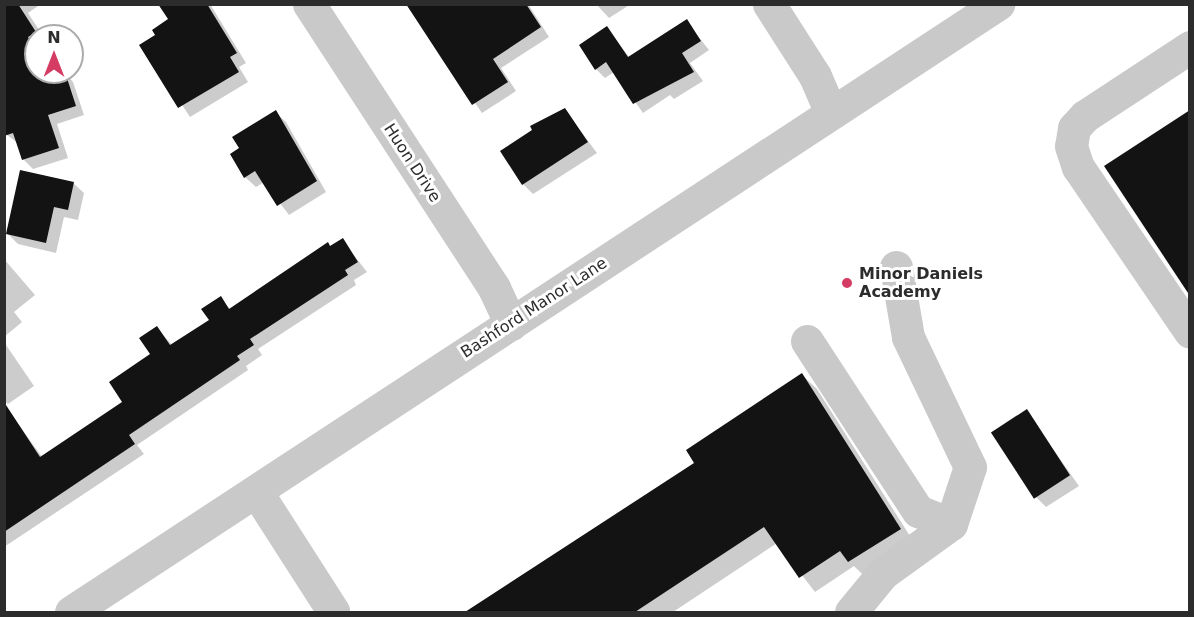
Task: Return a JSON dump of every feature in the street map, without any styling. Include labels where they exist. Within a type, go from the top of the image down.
[{"type":"street","name":"Huon Drive","points":[[309,4],[494,288],[511,324]]},
{"type":"street","points":[[769,4],[815,76],[831,113]]},
{"type":"street","name":"Bashford Manor Lane","points":[[71,612],[998,4]]},
{"type":"street","points":[[1190,47],[1085,116],[1074,128],[1071,146],[1078,167],[1190,332]]},
{"type":"street","points":[[851,612],[884,573],[951,524],[970,467],[908,337],[896,267]]},
{"type":"street","points":[[807,341],[918,511],[951,524]]},
{"type":"street","points":[[256,491],[333,611]]},
{"type":"building","points":[[4,4],[18,4],[31,24],[24,24],[24,84],[69,84],[76,106],[48,115],[59,148],[22,160],[13,133],[4,136]]},
{"type":"building","points":[[158,4],[207,4],[237,53],[230,57],[239,72],[178,108],[139,45],[155,35],[152,30],[168,19]]},
{"type":"building","points":[[406,4],[526,4],[541,27],[493,59],[508,82],[472,105]]},
{"type":"building","points":[[687,19],[701,41],[682,53],[694,72],[633,104],[606,62],[595,70],[579,45],[607,26],[628,57]]},
{"type":"building","points":[[565,108],[588,142],[522,185],[500,151],[532,130],[530,126]]},
{"type":"building","points":[[276,110],[317,181],[277,206],[255,171],[244,178],[230,154],[239,148],[232,137]]},
{"type":"building","points":[[1190,110],[1190,296],[1104,166]]},
{"type":"building","points":[[20,170],[74,182],[68,210],[54,207],[46,243],[6,234]]},
{"type":"building","points":[[343,238],[358,262],[345,270],[348,275],[250,339],[254,345],[237,356],[240,360],[129,435],[135,444],[4,532],[4,402],[40,457],[122,402],[109,382],[150,354],[139,338],[157,326],[170,345],[209,320],[201,309],[221,296],[229,309],[328,242],[330,246]]},
{"type":"building","points":[[802,373],[901,529],[848,562],[840,551],[799,578],[764,527],[635,612],[465,612],[694,463],[686,450]]},
{"type":"building","points":[[1027,409],[1070,475],[1034,499],[991,432]]},
{"type":"place","name":"Minor Daniels Academy","points":[[847,283]]}]
